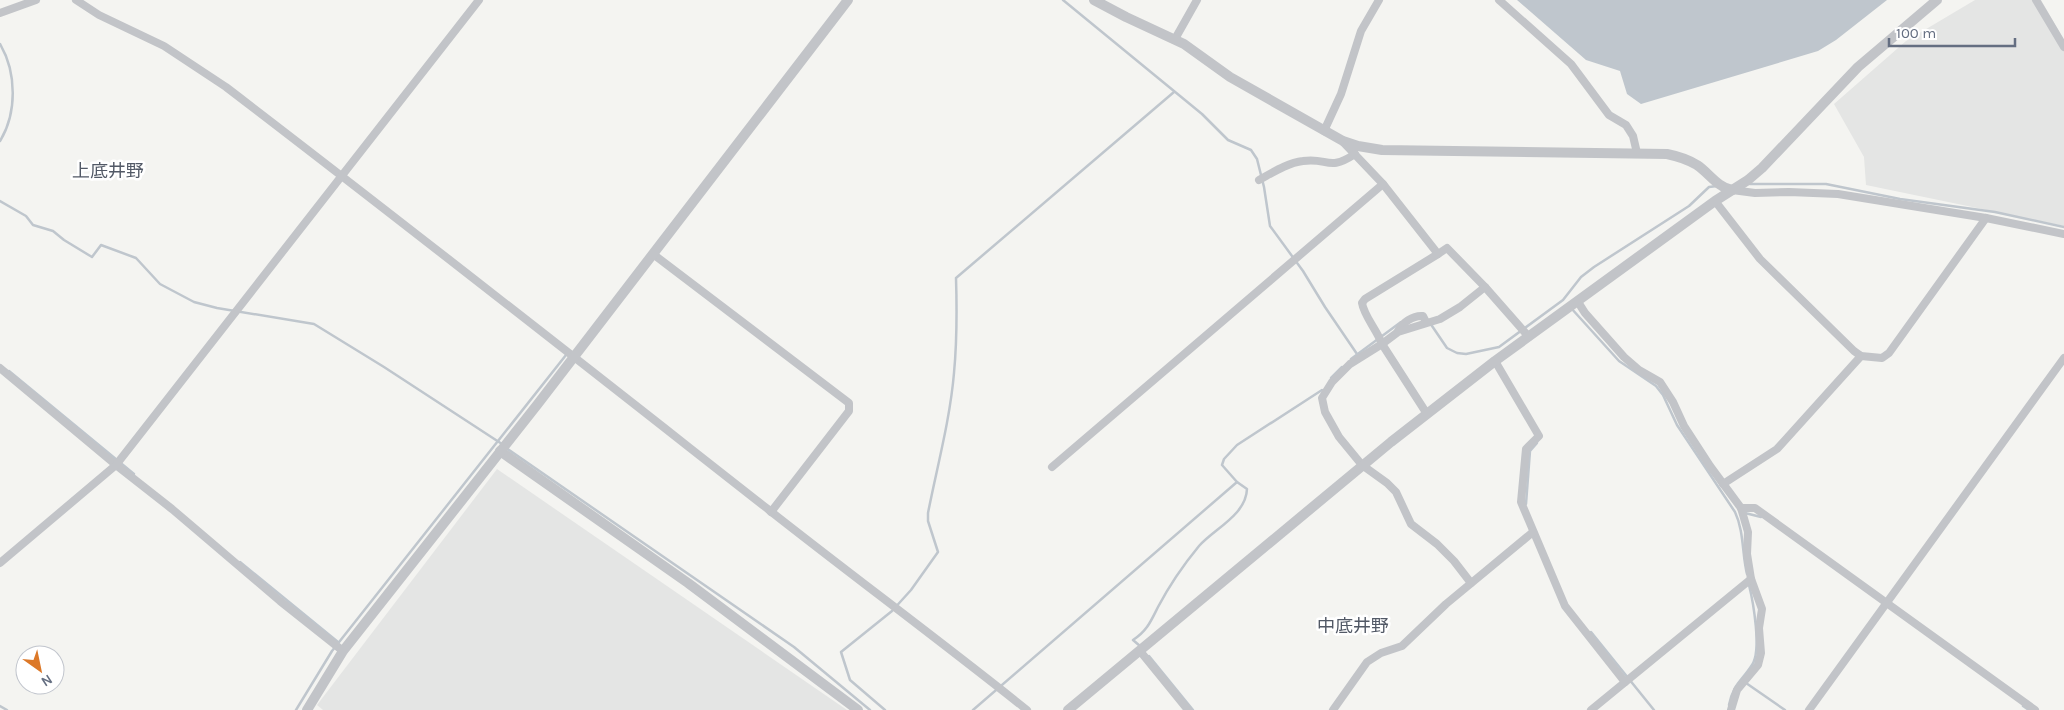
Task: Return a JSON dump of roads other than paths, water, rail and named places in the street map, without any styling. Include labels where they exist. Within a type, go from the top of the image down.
[{"type":"street","points":[[0,13],[36,0]]},
{"type":"street","points":[[76,0],[100,15],[164,46],[226,87],[1027,710]]},
{"type":"street","points":[[0,564],[116,465],[480,0]]},
{"type":"street","points":[[309,709],[342,651],[574,356],[848,0]]},
{"type":"street","points":[[1094,0],[1184,44],[1230,77],[1324,131],[1358,146],[1382,150],[1666,154],[1682,157],[1697,165],[1722,188],[1756,193],[1838,194],[1986,218],[2064,234]]},
{"type":"street","points":[[1175,40],[1197,0]]},
{"type":"street","points":[[1324,131],[1341,94],[1361,31],[1379,0]]},
{"type":"street","points":[[1499,0],[1572,64],[1609,115],[1626,126],[1633,136],[1637,153]]},
{"type":"street","points":[[1068,710],[1362,465],[1427,414],[1495,361],[1762,168],[1858,67],[1937,0]]},
{"type":"street","points":[[2036,0],[2064,47]]},
{"type":"street","points":[[1343,141],[1383,184],[1438,254]]},
{"type":"street","points":[[1259,180],[1294,162],[1304,160],[1339,164],[1355,154]]},
{"type":"street","points":[[1052,467],[1383,184]]},
{"type":"street","points":[[1715,201],[1760,259],[1841,340],[1861,356],[1882,358],[1889,353],[1986,218]]},
{"type":"street","points":[[1427,414],[1382,344],[1378,332],[1363,309],[1362,303],[1365,299],[1447,248],[1485,287],[1529,338]]},
{"type":"street","points":[[653,254],[849,402],[850,411],[771,512]]},
{"type":"street","points":[[1471,583],[1454,561],[1437,544],[1412,524],[1396,492],[1362,465],[1339,437],[1325,412],[1322,398],[1332,382],[1350,364],[1398,332],[1440,319],[1460,307],[1485,287]]},
{"type":"street","points":[[1578,302],[1585,313],[1624,357],[1640,370],[1660,382],[1673,402],[1684,426],[1723,484],[1742,508],[1748,532],[1746,554],[1751,579],[1762,609],[1759,628],[1760,661],[1738,690],[1731,710]]},
{"type":"street","points":[[1723,484],[1778,449],[1861,356]]},
{"type":"street","points":[[1809,710],[2064,358]]},
{"type":"street","points":[[1495,361],[1539,436],[1526,449],[1521,502],[1533,532],[1565,606],[1625,682]]},
{"type":"street","points":[[0,368],[342,651]]},
{"type":"street","points":[[500,451],[680,578],[858,710]]},
{"type":"street","points":[[1742,508],[1756,508],[2035,710]]},
{"type":"street","points":[[1333,710],[1367,662],[1382,653],[1402,646],[1471,583],[1533,532]]},
{"type":"street","points":[[1591,710],[1751,579]]},
{"type":"street","points":[[1140,651],[1188,710]]},
{"type":"waterway","points":[[1063,0],[1202,114],[1228,140],[1251,150],[1257,159],[1264,187],[1270,226],[1303,271],[1357,354]]},
{"type":"waterway","points":[[0,44],[10,67],[13,93],[10,118],[0,141]]},
{"type":"waterway","points":[[885,710],[850,680],[841,652],[892,611],[911,590],[938,552],[928,521],[928,513],[952,391],[957,314],[956,278],[1174,92]]},
{"type":"waterway","points":[[1750,184],[1826,184],[1900,199],[1995,212],[2064,227]]},
{"type":"waterway","points":[[1430,323],[1447,348],[1457,353],[1466,354],[1499,347],[1563,300],[1581,277],[1594,267],[1689,206],[1709,187],[1717,186]]},
{"type":"waterway","points":[[0,201],[26,216],[33,225],[53,231],[92,257],[101,245],[136,258],[160,284],[194,302],[217,308],[314,324],[502,444]]},
{"type":"waterway","points":[[1571,308],[1619,361],[1656,386],[1663,395],[1677,425],[1735,512],[1740,527],[1747,574]]},
{"type":"waterway","points":[[1351,359],[1401,322]]},
{"type":"waterway","points":[[296,710],[332,651],[566,355]]},
{"type":"waterway","points":[[1331,378],[1342,367]]},
{"type":"waterway","points":[[9,371],[134,474]]},
{"type":"waterway","points":[[973,710],[1237,482],[1222,465],[1224,459],[1237,445],[1322,390]]},
{"type":"waterway","points":[[1526,504],[1530,451],[1537,443]]},
{"type":"waterway","points":[[506,448],[794,647],[870,710]]},
{"type":"waterway","points":[[1140,646],[1133,640],[1148,625],[1188,560],[1199,546],[1228,521],[1241,506],[1247,489],[1237,482]]},
{"type":"waterway","points":[[1745,513],[1761,517]]},
{"type":"waterway","points":[[240,562],[338,642]]},
{"type":"waterway","points":[[1729,705],[1735,687],[1752,665],[1755,658],[1756,626],[1749,585]]},
{"type":"waterway","points":[[1591,632],[1654,710]]},
{"type":"waterway","points":[[1149,656],[1193,710]]},
{"type":"waterway","points":[[1746,683],[1785,710]]},
{"type":"waterway","points":[[0,706],[7,710]]},
{"type":"waterway","points":[[2023,706],[2029,710]]},
{"type":"district","name":"上底井野","points":[[108,171]]},
{"type":"district","name":"中底井野","points":[[1353,626]]}]
